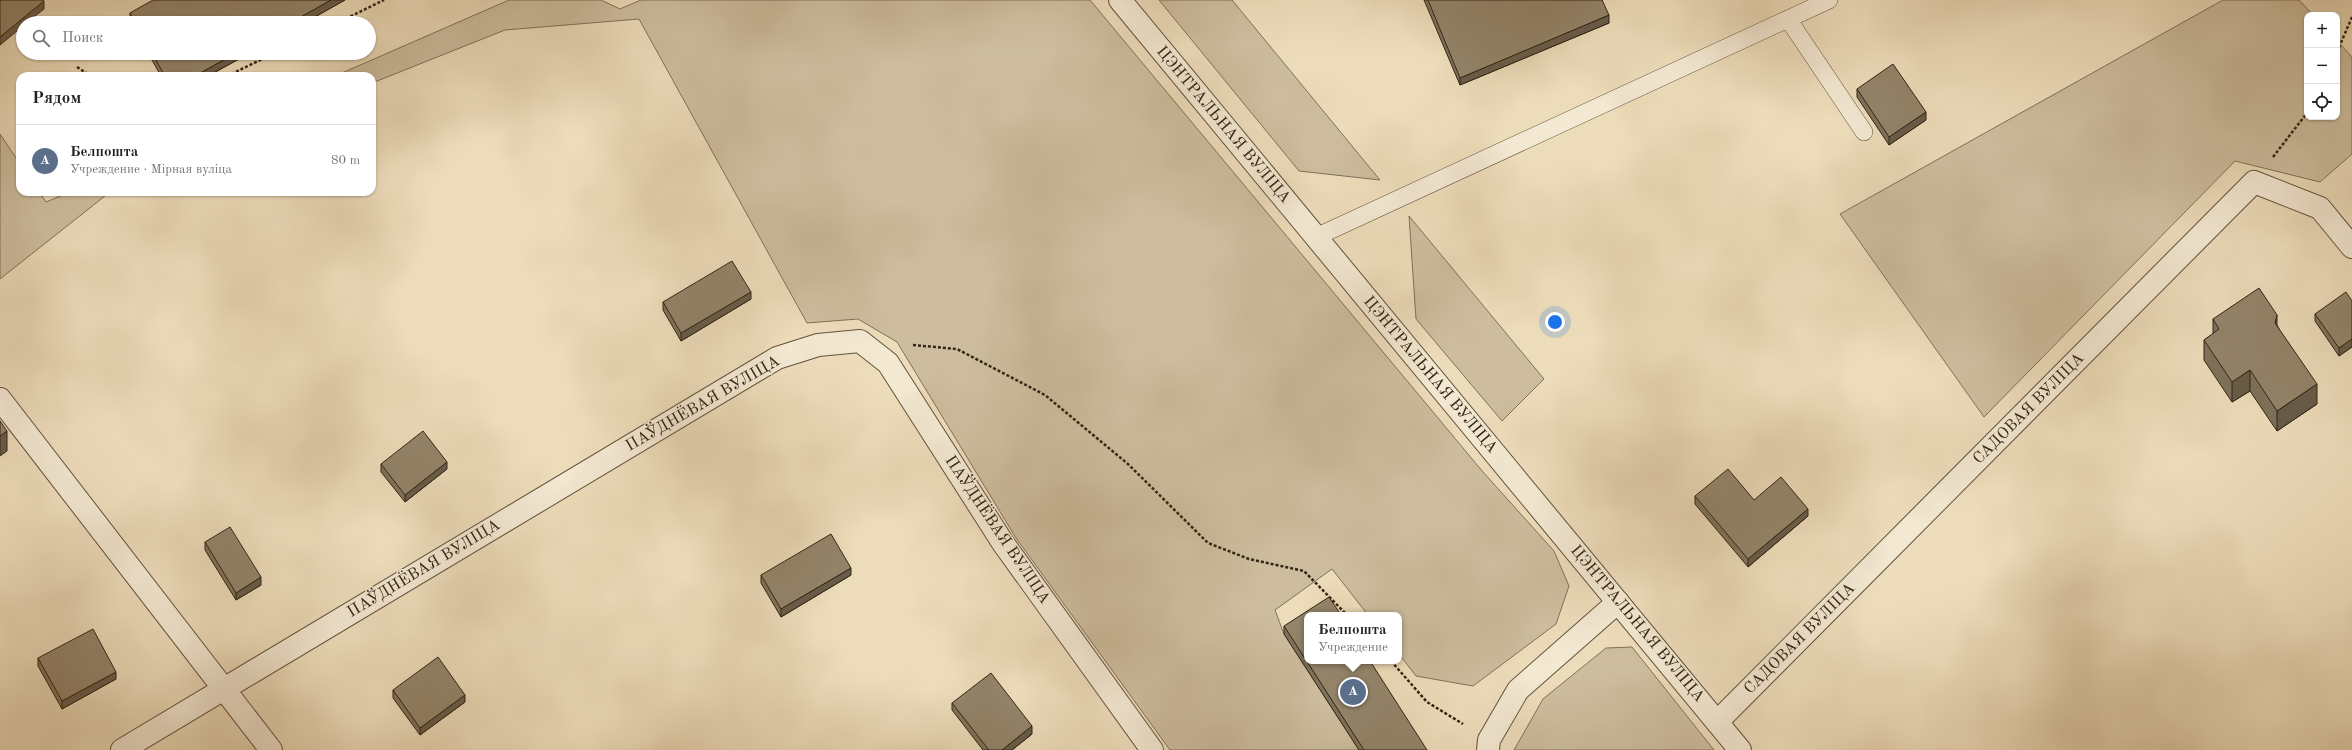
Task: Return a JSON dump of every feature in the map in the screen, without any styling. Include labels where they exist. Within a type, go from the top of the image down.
[{"type":"street","name":"ЦЭНТРАЛЬНАЯ ВУЛІЦА","points":[[1120,0],[1740,750]]},
{"type":"street","points":[[2254,182],[2320,208],[2352,247]]},
{"type":"street","name":"САДОВАЯ ВУЛІЦА","points":[[1717,722],[2254,182]]},
{"type":"street","name":"ПАЎДНЁВАЯ ВУЛІЦА","points":[[122,750],[777,358],[818,345],[860,341],[888,363],[1003,543],[1152,750]]},
{"type":"street","points":[[0,399],[225,688],[271,750]]},
{"type":"street","points":[[1489,745],[1518,690],[1618,602]]},
{"type":"lane","points":[[1316,237],[1829,0]]},
{"type":"lane","points":[[1788,19],[1864,132]]},
{"type":"path","points":[[351,16],[384,0]]},
{"type":"path","points":[[2339,48],[2352,17]]},
{"type":"path","points":[[235,72],[260,60]]},
{"type":"path","points":[[77,67],[85,72]]},
{"type":"path","points":[[2254,182],[2304,117]]},
{"type":"path","points":[[905,344],[957,349],[1045,395],[1128,464],[1208,543],[1249,559],[1304,571],[1344,612]]},
{"type":"path","points":[[1394,664],[1427,702],[1489,745]]},
{"type":"shaded area","points":[[509,0],[601,0],[620,9],[641,0],[1090,0],[1483,472],[1554,551],[1569,586],[1556,624],[1473,686],[1416,676],[1402,658],[1402,612],[1366,612],[1332,569],[1275,610],[1284,634],[1359,750],[1170,750],[1016,538],[897,342],[858,319],[807,323],[639,19],[505,30],[376,81],[376,72],[344,72],[372,60],[376,60],[376,58]]},
{"type":"shaded area","points":[[1159,0],[1232,0],[1380,180],[1299,171]]},
{"type":"shaded area","points":[[2223,0],[2299,0],[2310,12],[2304,12],[2304,120],[2340,120],[2340,44],[2352,57],[2352,154],[2320,182],[2235,161],[1984,417],[1840,214]]},
{"type":"shaded area","points":[[0,134],[16,158],[16,196],[42,196],[46,202],[60,196],[105,196],[0,279]]},
{"type":"shaded area","points":[[1409,216],[1544,379],[1502,421],[1416,319]]},
{"type":"shaded area","points":[[1632,647],[1714,750],[1514,750],[1543,699],[1606,648]]},
{"type":"building","points":[[0,0],[44,1],[26,16],[16,16],[16,24],[0,37]]},
{"type":"building","points":[[153,0],[331,0],[302,16],[132,16],[130,13]]},
{"type":"building","points":[[1428,0],[1602,0],[1609,15],[1460,78]]},
{"type":"building","points":[[156,60],[224,60],[202,72],[163,72]]},
{"type":"building","points":[[1893,64],[1926,112],[1889,137],[1857,89]]},
{"type":"building","points":[[732,261],[751,292],[681,333],[663,302]]},
{"type":"building","points":[[2259,288],[2277,315],[2275,323],[2317,384],[2277,411],[2250,370],[2232,382],[2204,340],[2219,329],[2213,319]]},
{"type":"building","points":[[2346,292],[2352,301],[2352,339],[2339,348],[2315,314]]},
{"type":"building","points":[[0,421],[7,431],[0,436]]},
{"type":"building","points":[[423,431],[447,462],[405,495],[381,464]]},
{"type":"building","points":[[1728,469],[1754,500],[1781,477],[1808,509],[1748,559],[1695,496]]},
{"type":"building","points":[[230,527],[261,577],[236,593],[205,542]]},
{"type":"building","points":[[831,534],[851,568],[781,609],[761,575]]},
{"type":"building","points":[[1329,597],[1339,612],[1306,612]]},
{"type":"building","points":[[1304,613],[1304,657],[1284,626]]},
{"type":"building","points":[[93,629],[116,672],[62,701],[38,658]]},
{"type":"building","points":[[438,657],[465,695],[420,728],[393,690]]},
{"type":"building","points":[[1309,664],[1372,664],[1427,750],[1364,750]]},
{"type":"building","points":[[991,673],[1032,726],[1002,750],[989,750],[952,703]]},
{"type":"place","name":"Белпошта","points":[[1353,692]]}]
